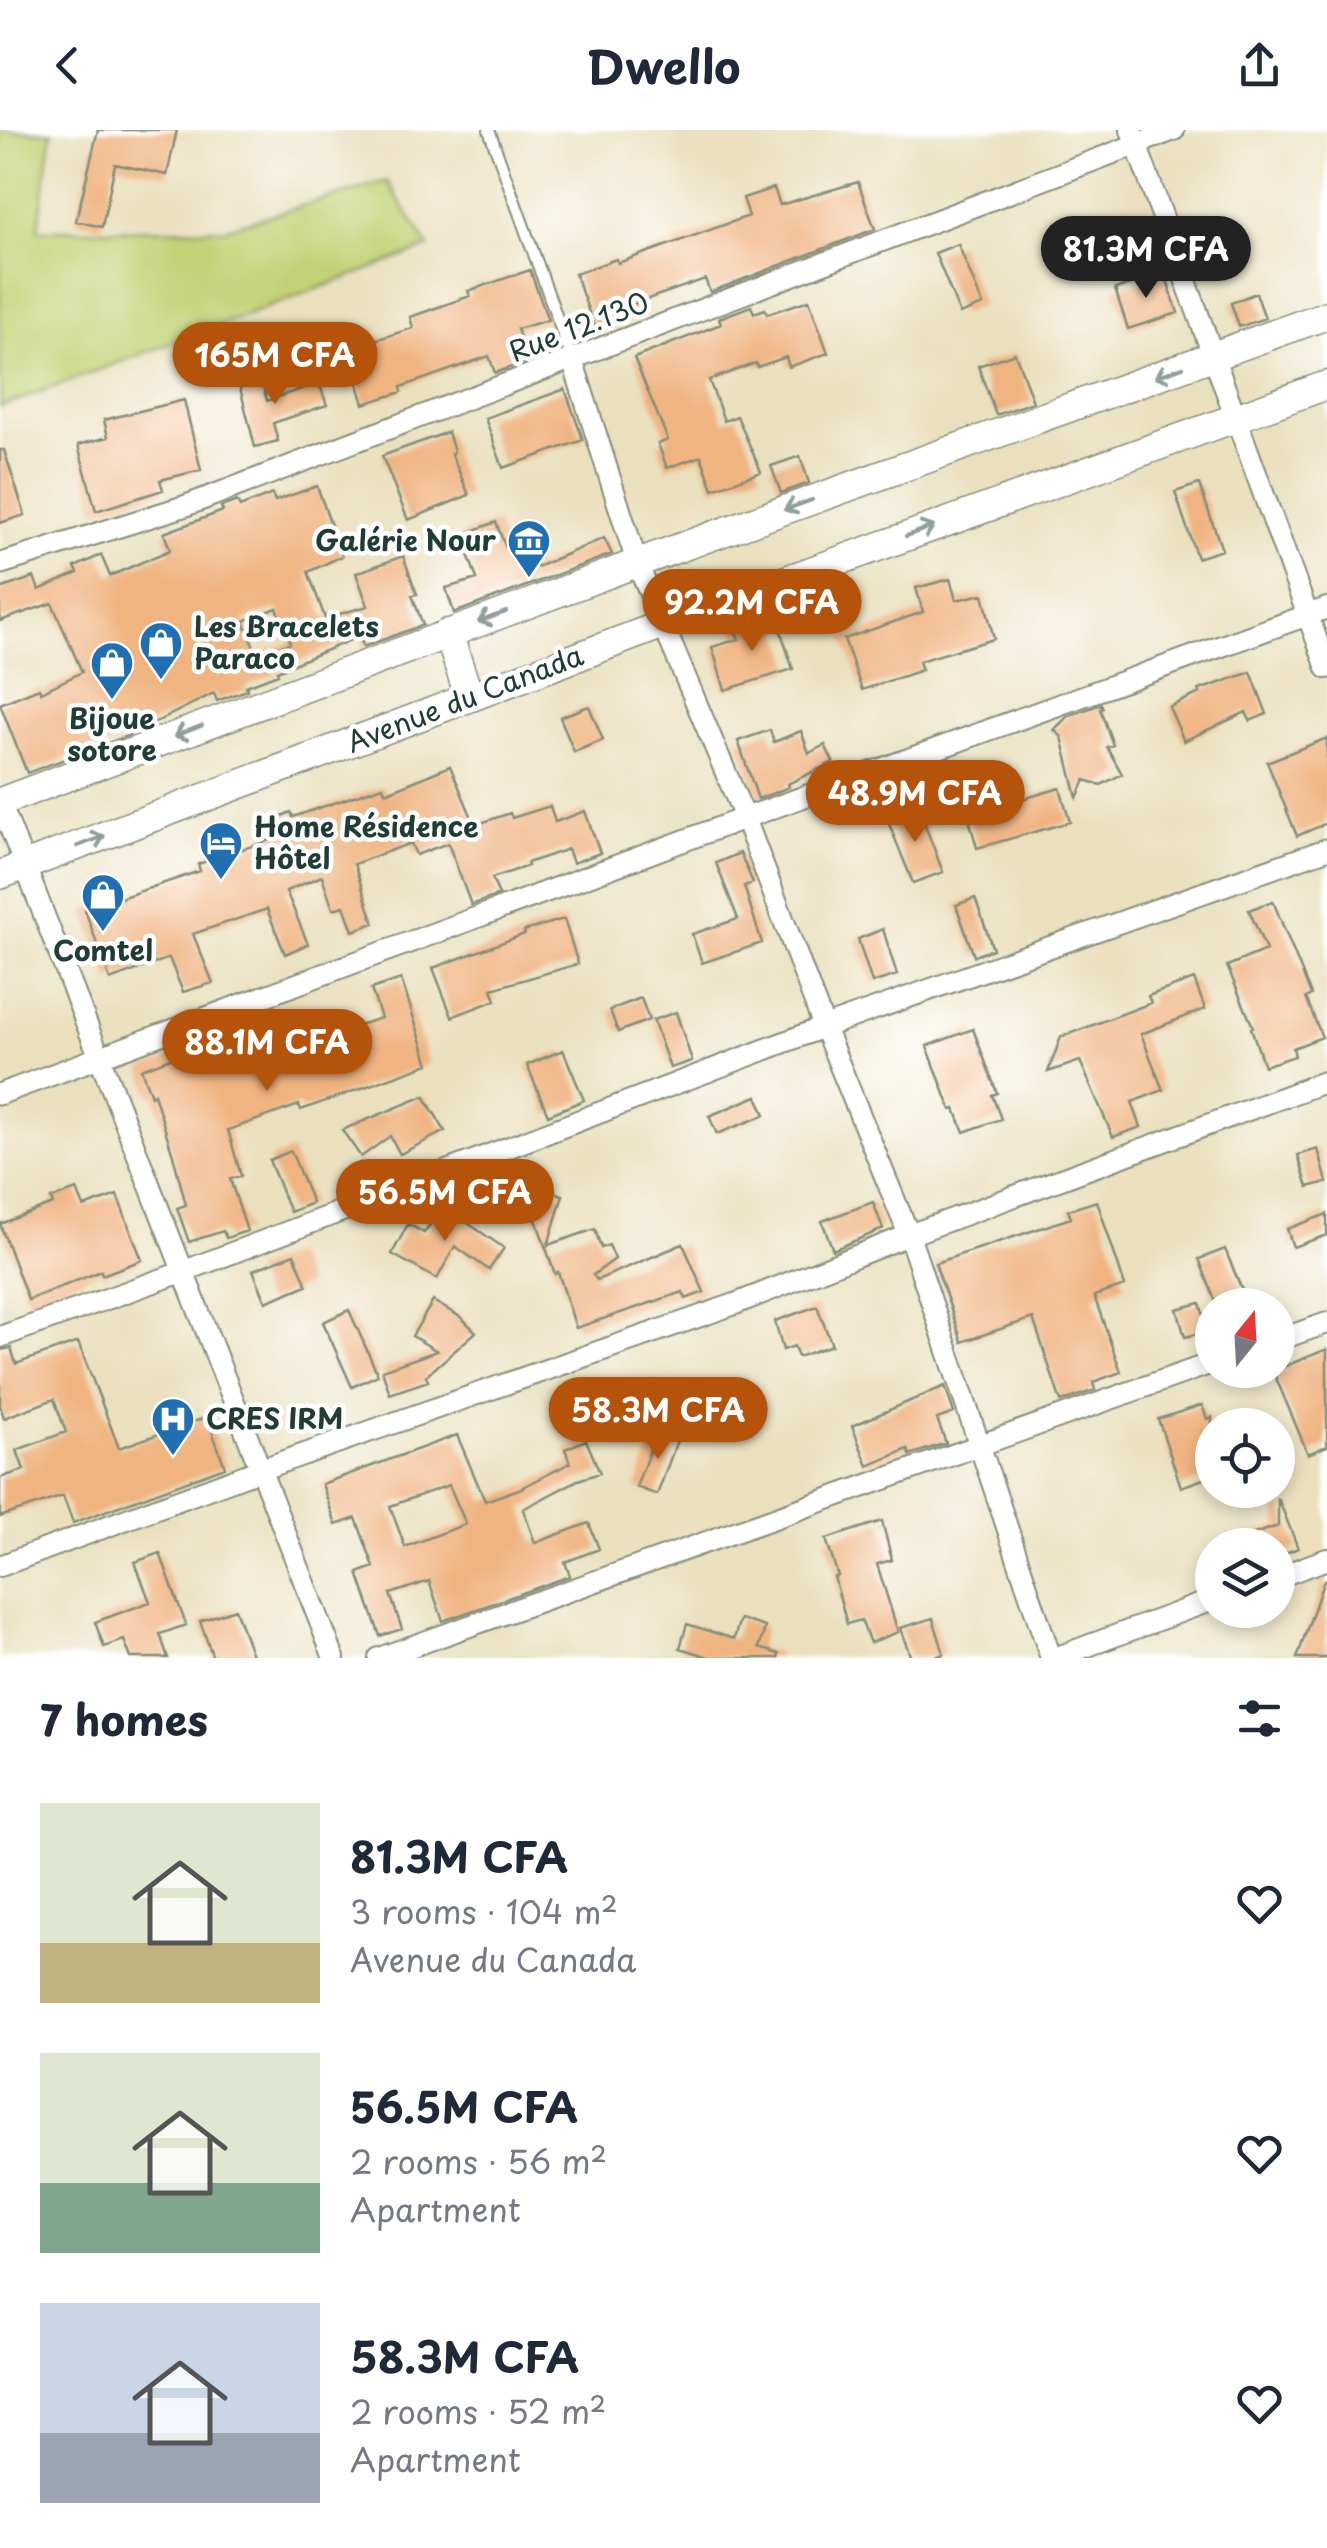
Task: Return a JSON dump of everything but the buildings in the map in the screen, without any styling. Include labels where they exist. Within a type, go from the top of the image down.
[{"type":"main road","points":[[0,802],[637,563],[1327,315]]},
{"type":"main road","name":"Avenue du Canada","points":[[13,871],[469,696],[1327,385]]},
{"type":"main road","points":[[448,633],[469,696]]},
{"type":"street","name":"Rue 12.130","points":[[0,564],[185,506],[1133,137],[1174,130]]},
{"type":"street","points":[[1133,137],[1236,418],[1318,612],[1327,668]]},
{"type":"street","points":[[572,358],[637,563],[746,818],[824,1027],[909,1235],[977,1445],[1053,1658],[1195,1606]]},
{"type":"street","points":[[0,1094],[1318,612]]},
{"type":"street","points":[[0,802],[13,871],[102,1058],[334,1658]]},
{"type":"street","points":[[0,1337],[182,1272],[824,1027],[1327,848]]},
{"type":"street","points":[[0,1566],[259,1470],[735,1304],[909,1235],[1327,1082]]},
{"type":"street","points":[[1295,1334],[1327,1323]]},
{"type":"street","points":[[379,1658],[1195,1369]]},
{"type":"street","points":[[1295,1570],[1327,1558]]},
{"type":"lane","points":[[489,130],[572,358]]},
{"type":"green space","points":[[0,130],[52,132],[38,230],[224,229],[387,181],[429,247],[0,407]]},
{"type":"place","name":"Galérie Nour","points":[[529,579]]},
{"type":"place","name":"Les Bracelets Paraco","points":[[161,681]]},
{"type":"place","name":"Bijoue sotore","points":[[112,701]]},
{"type":"place","name":"Home Résidence Hôtel","points":[[221,881]]},
{"type":"place","name":"Comtel","points":[[103,933]]},
{"type":"place","name":"CRES IRM","points":[[173,1457]]}]
